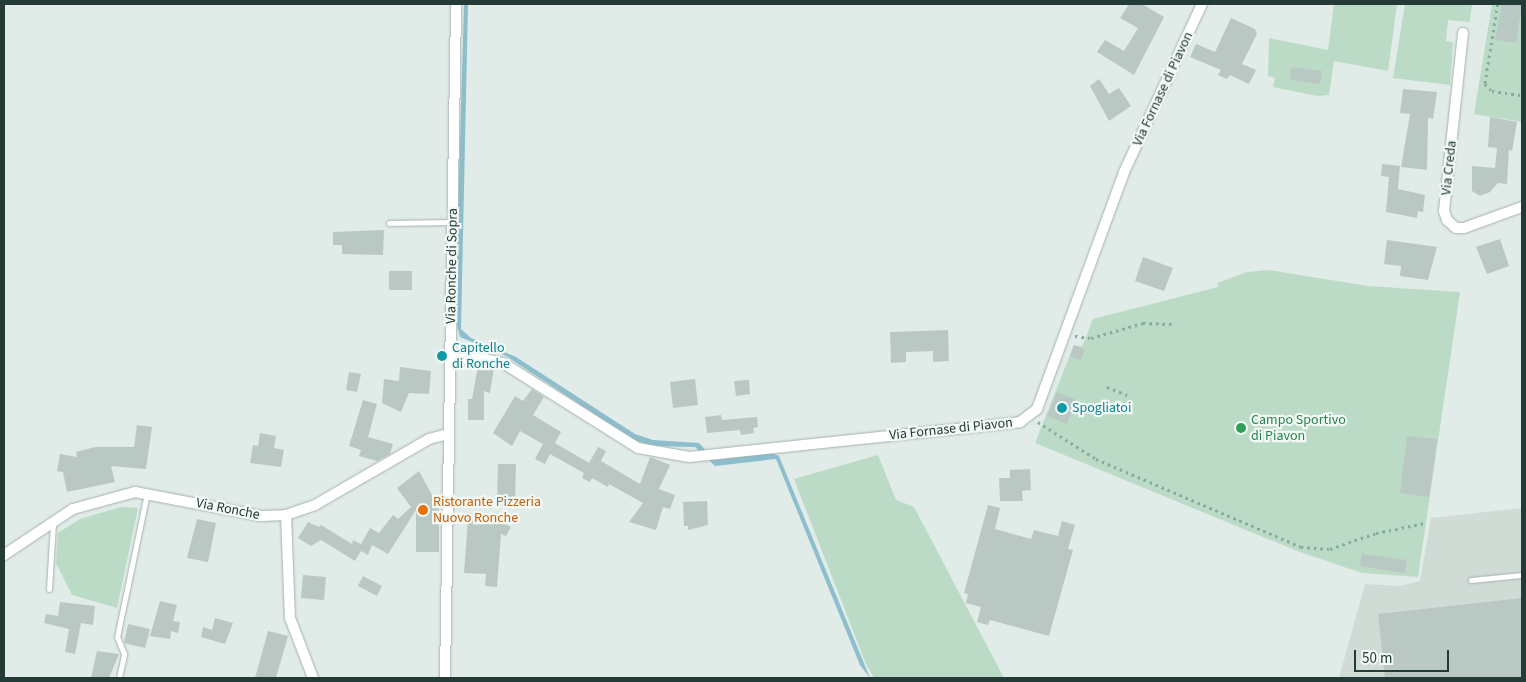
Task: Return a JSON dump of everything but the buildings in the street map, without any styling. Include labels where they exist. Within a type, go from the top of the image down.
[{"type":"street","name":"Via Ronche di Sopra","points":[[445,678],[456,4]]},
{"type":"street","name":"Via Fornase di Piavon","points":[[450,359],[485,358],[503,363],[638,448],[689,457],[1020,422],[1034,414],[1067,333],[1124,172],[1202,4]]},
{"type":"street","name":"Via Creda","points":[[1463,33],[1444,211],[1447,220],[1456,228],[1464,228],[1522,207]]},
{"type":"street","name":"Via Ronche","points":[[4,555],[73,509],[105,498],[147,493],[261,516],[286,515],[315,505],[429,439],[448,434]]},
{"type":"street","points":[[286,515],[290,618],[313,678]]},
{"type":"lane","points":[[389,223],[452,222]]},
{"type":"lane","points":[[119,678],[124,654],[117,637],[147,493]]},
{"type":"lane","points":[[49,589],[53,524]]},
{"type":"lane","points":[[1471,580],[1522,575]]},
{"type":"path","points":[[1498,4],[1485,84],[1492,91],[1521,95]]},
{"type":"path","points":[[1067,333],[1091,338],[1143,323],[1173,324]]},
{"type":"path","points":[[1107,388],[1127,395]]},
{"type":"path","points":[[1034,414],[1040,423],[1096,459],[1301,547],[1330,549],[1376,533],[1425,524]]},
{"type":"shaded area","points":[[1522,508],[1522,678],[1339,678],[1365,584],[1400,586],[1420,581],[1431,518]]},
{"type":"green space","points":[[1334,4],[1397,4],[1388,71],[1334,61],[1329,95],[1317,96],[1273,87],[1275,78],[1268,76],[1269,38],[1328,50]]},
{"type":"green space","points":[[1405,4],[1472,4],[1470,22],[1448,20],[1446,41],[1453,42],[1450,85],[1393,78]]},
{"type":"green space","points":[[1492,4],[1522,4],[1522,122],[1474,114]]},
{"type":"green space","name":"Campo Sportivo di Piavon","points":[[1269,270],[1368,286],[1460,292],[1418,577],[1362,573],[1297,551],[1035,443],[1074,345],[1082,347],[1093,319],[1218,287],[1217,283],[1247,272]]},
{"type":"green space","points":[[878,455],[896,500],[914,507],[1004,678],[874,678],[866,664],[794,479]]},
{"type":"green space","points":[[121,507],[138,508],[117,608],[72,595],[56,563],[58,533],[80,519]]},
{"type":"water","points":[[464,4],[468,4],[461,329],[471,338],[516,357],[635,434],[653,440],[699,443],[715,460],[772,453],[779,456],[870,678],[860,665],[776,459],[715,466],[695,447],[652,446],[634,440],[506,356],[460,337],[455,316]]},
{"type":"place","name":"Capitello di Ronche","points":[[442,356]]},
{"type":"place","name":"Spogliatoi","points":[[1062,408]]},
{"type":"place","name":"Campo Sportivo di Piavon","points":[[1241,428]]},
{"type":"place","name":"Ristorante Pizzeria Nuovo Ronche","points":[[423,510]]}]
